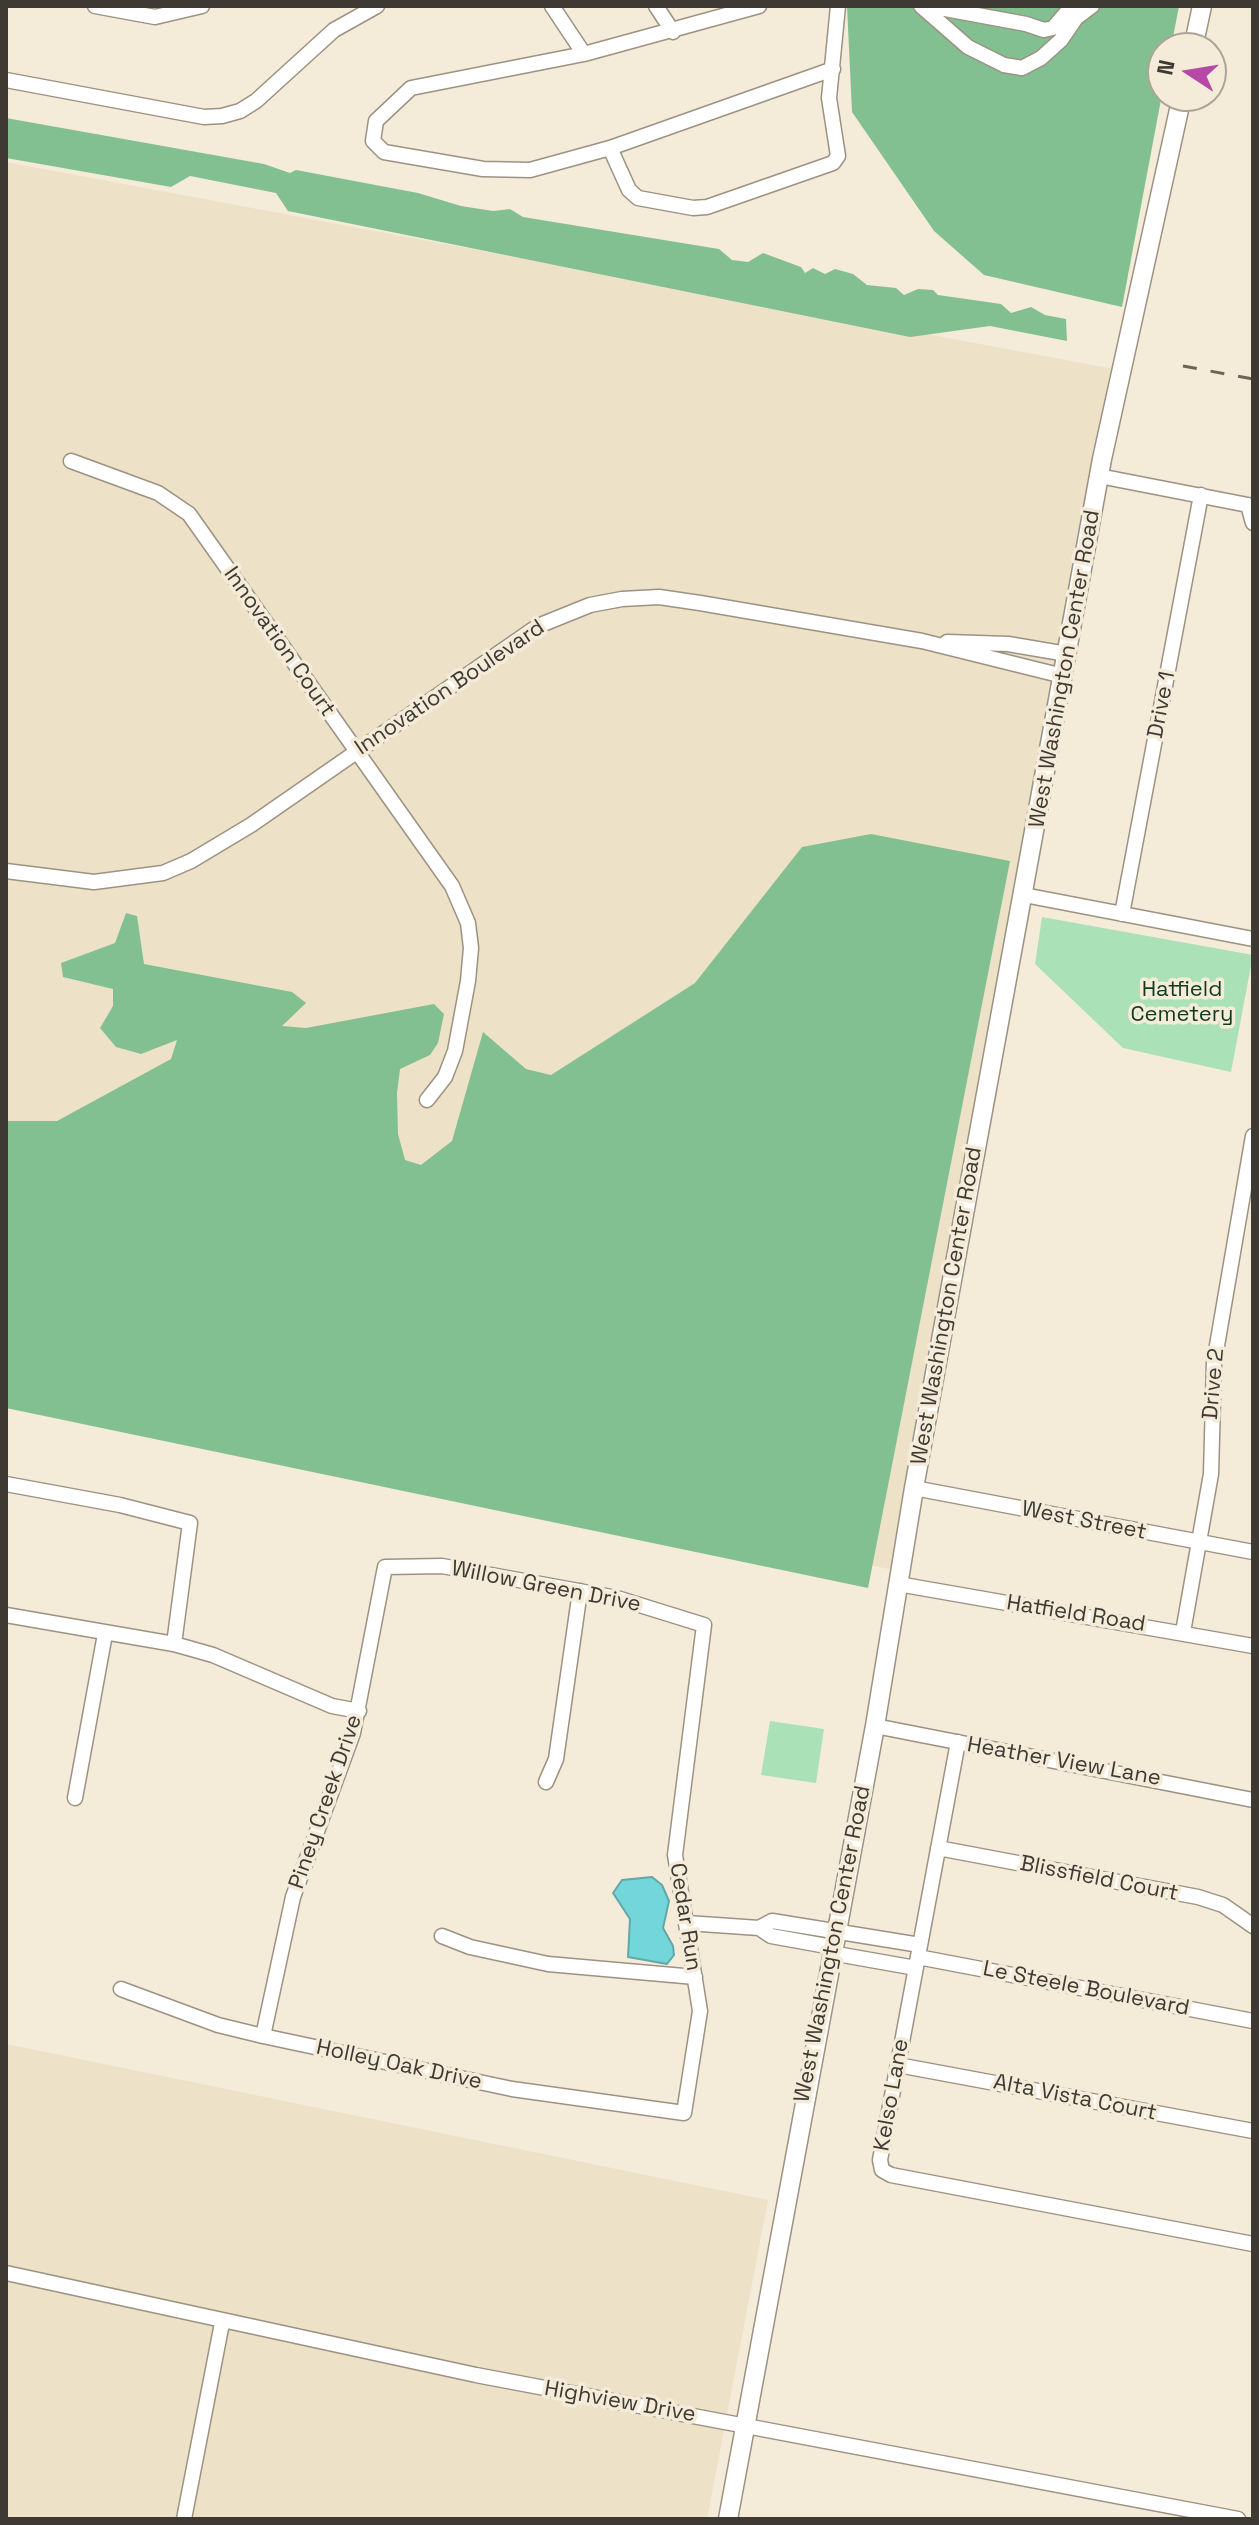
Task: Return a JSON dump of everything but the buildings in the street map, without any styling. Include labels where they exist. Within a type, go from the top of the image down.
[{"type":"main road","points":[[1196,32],[1202,6]]},
{"type":"main road","name":"West Washington Center Road","points":[[728,2519],[832,1943],[875,1726],[914,1488],[1099,476],[1179,112]]},
{"type":"street","points":[[95,6],[155,17],[202,6]]},
{"type":"street","points":[[6,80],[204,117],[222,116],[240,111],[256,101],[334,30],[377,6]]},
{"type":"street","points":[[552,6],[584,54]]},
{"type":"street","points":[[656,6],[673,32]]},
{"type":"street","points":[[759,6],[584,54],[411,88],[376,121],[373,141],[384,152],[506,172],[555,165],[833,69]]},
{"type":"street","points":[[610,148],[629,190],[638,198],[693,208],[707,207],[823,168],[838,156],[829,116],[838,6]]},
{"type":"street","points":[[921,6],[968,47],[1004,65],[1022,68],[1041,58],[1061,40],[1076,18],[1092,6]]},
{"type":"street","points":[[929,6],[1044,30],[1053,28],[1072,6]]},
{"type":"street","name":"Innovation Court","points":[[71,461],[158,493],[189,514],[452,886],[468,923],[471,948],[468,981],[455,1051],[445,1077],[427,1100]]},
{"type":"street","points":[[1099,476],[1251,505],[1253,523]]},
{"type":"street","name":"Drive 1","points":[[1122,914],[1201,495]]},
{"type":"street","name":"Innovation Boulevard","points":[[6,871],[94,882],[163,873],[217,847],[538,626],[590,605],[622,599],[659,597],[922,641],[1063,676]]},
{"type":"street","name":"Innovation Boulevard","points":[[922,641],[1008,644],[1067,654]]},
{"type":"street","points":[[1024,895],[1253,939]]},
{"type":"street","name":"Drive 2","points":[[1183,1632],[1211,1474],[1214,1363],[1253,1136]]},
{"type":"street","points":[[6,1484],[120,1505],[190,1523],[174,1644]]},
{"type":"street","name":"West Street","points":[[914,1488],[1253,1552]]},
{"type":"street","name":"Willow Green Drive","points":[[385,1567],[442,1566],[580,1591],[617,1598],[704,1625]]},
{"type":"street","name":"Piney Creek Drive","points":[[263,2036],[293,1897],[359,1711],[385,1567]]},
{"type":"street","name":"Hatfield Road","points":[[898,1584],[1253,1646]]},
{"type":"street","points":[[546,1782],[556,1759],[580,1591]]},
{"type":"street","points":[[6,1615],[174,1644],[213,1655],[332,1706],[359,1711]]},
{"type":"street","name":"Cedar Run","points":[[684,2113],[700,2011],[675,1855],[704,1625]]},
{"type":"street","points":[[75,1798],[105,1634]]},
{"type":"street","name":"Heather View Lane","points":[[875,1726],[1253,1800]]},
{"type":"street","name":"Kelso Lane","points":[[958,1742],[880,2160],[882,2170],[891,2175],[1253,2244]]},
{"type":"street","name":"Blissfield Court","points":[[938,1848],[1198,1897],[1223,1905],[1253,1926]]},
{"type":"street","points":[[687,1923],[759,1928],[771,1936],[832,1943]]},
{"type":"street","points":[[442,1936],[470,1947],[548,1964],[695,1977]]},
{"type":"street","name":"Le Steele Boulevard","points":[[832,1943],[1253,2021]]},
{"type":"street","name":"Le Steele Boulevard","points":[[832,1943],[918,1957]]},
{"type":"street","name":"Holley Oak Drive","points":[[121,1989],[218,2025],[263,2036],[512,2089],[684,2113]]},
{"type":"street","name":"Alta Vista Court","points":[[898,2065],[1253,2131]]},
{"type":"street","name":"Highview Drive","points":[[6,2273],[222,2323],[476,2375],[1238,2519]]},
{"type":"street","points":[[184,2519],[222,2323]]},
{"type":"shaded area","points":[[6,162],[1114,369],[894,1570],[6,1391]]},
{"type":"shaded area","points":[[6,2044],[768,2200],[707,2519],[6,2519]]},
{"type":"green space","points":[[847,6],[1179,6],[1174,32],[1147,32],[1147,112],[1159,112],[1122,307],[984,275],[934,231],[852,112]]},
{"type":"green space","points":[[6,118],[264,164],[290,173],[296,170],[418,193],[461,206],[493,211],[510,209],[523,217],[719,249],[732,260],[748,262],[763,253],[801,267],[805,273],[813,268],[825,274],[835,269],[853,274],[867,285],[896,288],[904,295],[918,289],[933,290],[938,295],[1001,304],[1011,313],[1031,307],[1045,315],[1066,319],[1067,341],[990,326],[910,337],[288,211],[276,193],[190,176],[171,187],[6,158]]},
{"type":"green space","points":[[871,834],[1010,861],[868,1588],[6,1408],[6,1121],[57,1121],[171,1059],[177,1040],[141,1054],[116,1047],[100,1028],[113,1006],[113,989],[63,977],[61,963],[115,943],[126,913],[137,916],[144,964],[292,992],[306,1003],[282,1026],[306,1028],[434,1004],[444,1014],[438,1043],[430,1055],[400,1069],[397,1093],[398,1134],[405,1160],[421,1165],[452,1141],[483,1032],[526,1069],[551,1075],[695,983],[802,847]]},
{"type":"green space","name":"Hatfield Cemetery","points":[[1042,917],[1253,955],[1231,1072],[1123,1048],[1035,964]]},
{"type":"green space","points":[[770,1721],[824,1729],[816,1783],[761,1775]]},
{"type":"water","points":[[652,1877],[662,1885],[669,1901],[663,1928],[673,1946],[674,1955],[667,1964],[628,1957],[630,1919],[613,1893],[622,1880]]},
{"type":"railway","points":[[1183,366],[1253,379]]}]
